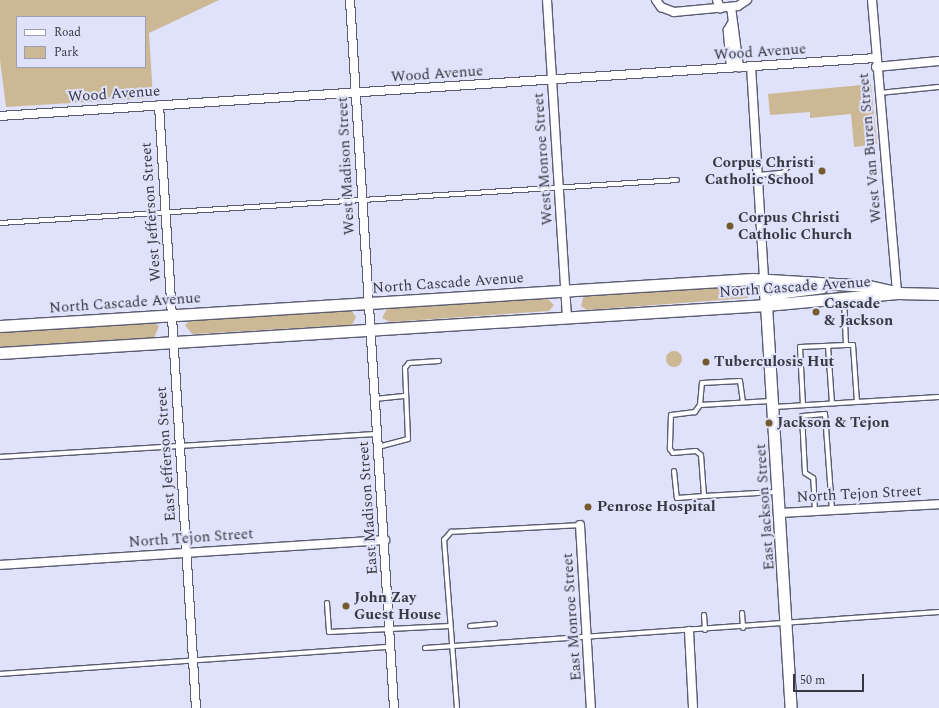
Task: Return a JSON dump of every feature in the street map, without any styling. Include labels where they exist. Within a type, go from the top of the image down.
[{"type":"main road","name":"North Cascade Avenue","points":[[0,326],[565,290],[764,279],[846,284],[897,293]]},
{"type":"main road","points":[[766,305],[784,292],[846,284]]},
{"type":"main road","name":"North Cascade Avenue","points":[[0,353],[567,316],[766,305],[897,293],[939,294]]},
{"type":"main road","name":"East Jackson Street","points":[[766,305],[779,492],[791,708]]},
{"type":"street","name":"West Madison Street","points":[[350,0],[370,330]]},
{"type":"street","name":"West Monroe Street","points":[[547,0],[567,316]]},
{"type":"street","points":[[656,0],[660,7],[674,12],[719,4],[731,7],[747,0]]},
{"type":"street","name":"West Van Buren Street","points":[[872,0],[876,62],[897,293]]},
{"type":"street","points":[[731,7],[732,22],[728,30],[735,68]]},
{"type":"street","name":"Wood Avenue","points":[[0,116],[553,81],[751,66],[939,61]]},
{"type":"street","points":[[751,66],[766,305]]},
{"type":"street","name":"West Jefferson Street","points":[[159,105],[173,342]]},
{"type":"street","name":"East Madison Street","points":[[370,330],[385,540],[394,708]]},
{"type":"street","name":"East Jefferson Street","points":[[173,342],[196,708]]},
{"type":"street","name":"North Tejon Street","points":[[780,513],[939,504]]},
{"type":"street","name":"East Monroe Street","points":[[580,525],[588,638],[591,708]]},
{"type":"street","name":"North Tejon Street","points":[[0,565],[385,540]]},
{"type":"street","points":[[689,631],[693,708]]},
{"type":"lane","points":[[879,93],[939,87]]},
{"type":"lane","points":[[758,175],[782,173],[790,164],[812,162]]},
{"type":"lane","points":[[0,223],[363,202],[677,180]]},
{"type":"lane","points":[[844,299],[846,345]]},
{"type":"lane","points":[[803,405],[800,347],[853,345],[857,402]]},
{"type":"lane","points":[[828,346],[832,403]]},
{"type":"lane","points":[[378,447],[408,439],[405,368],[409,363],[439,361]]},
{"type":"lane","points":[[704,496],[701,455],[696,451],[673,455],[669,417],[695,412],[700,405],[702,383],[740,381],[743,402]]},
{"type":"lane","points":[[375,399],[406,396]]},
{"type":"lane","points":[[700,405],[743,402],[803,405],[939,397]]},
{"type":"lane","points":[[815,511],[813,478],[805,473],[802,416],[825,414],[832,510]]},
{"type":"lane","points":[[0,457],[377,434]]},
{"type":"lane","points":[[674,471],[677,498],[779,492]]},
{"type":"lane","points":[[457,708],[444,540],[451,532],[580,525]]},
{"type":"lane","points":[[327,604],[329,632],[450,626]]},
{"type":"lane","points":[[425,648],[743,628],[939,612]]},
{"type":"lane","points":[[742,613],[743,628]]},
{"type":"lane","points":[[704,615],[705,630]]},
{"type":"lane","points":[[470,626],[495,624]]},
{"type":"lane","points":[[0,674],[391,647]]},
{"type":"green space","points":[[0,0],[219,0],[149,33],[153,98],[6,107],[0,60]]},
{"type":"green space","points":[[871,84],[877,144],[854,147],[851,114],[810,118],[810,112],[770,115],[768,94]]},
{"type":"green space","points":[[731,285],[746,287],[748,298],[587,310],[581,306],[584,294]]},
{"type":"green space","points":[[546,297],[554,305],[549,311],[390,322],[382,318],[388,307]]},
{"type":"green space","points":[[351,310],[356,317],[352,325],[192,334],[185,325],[191,320]]},
{"type":"green space","points":[[152,322],[159,326],[154,338],[0,347],[0,332]]},
{"type":"green space","points":[[674,351],[680,353],[682,359],[680,365],[674,367],[668,365],[666,359],[668,353]]},
{"type":"place","name":"Corpus Christi Catholic School","points":[[822,171]]},
{"type":"place","name":"Corpus Christi Catholic Church","points":[[730,226]]},
{"type":"place","name":"Cascade & Jackson","points":[[816,312]]},
{"type":"place","name":"Tuberculosis Hut","points":[[706,362]]},
{"type":"place","name":"Jackson & Tejon","points":[[769,423]]},
{"type":"place","name":"Penrose Hospital","points":[[588,507]]},
{"type":"place","name":"John Zay Guest House","points":[[346,606]]}]
